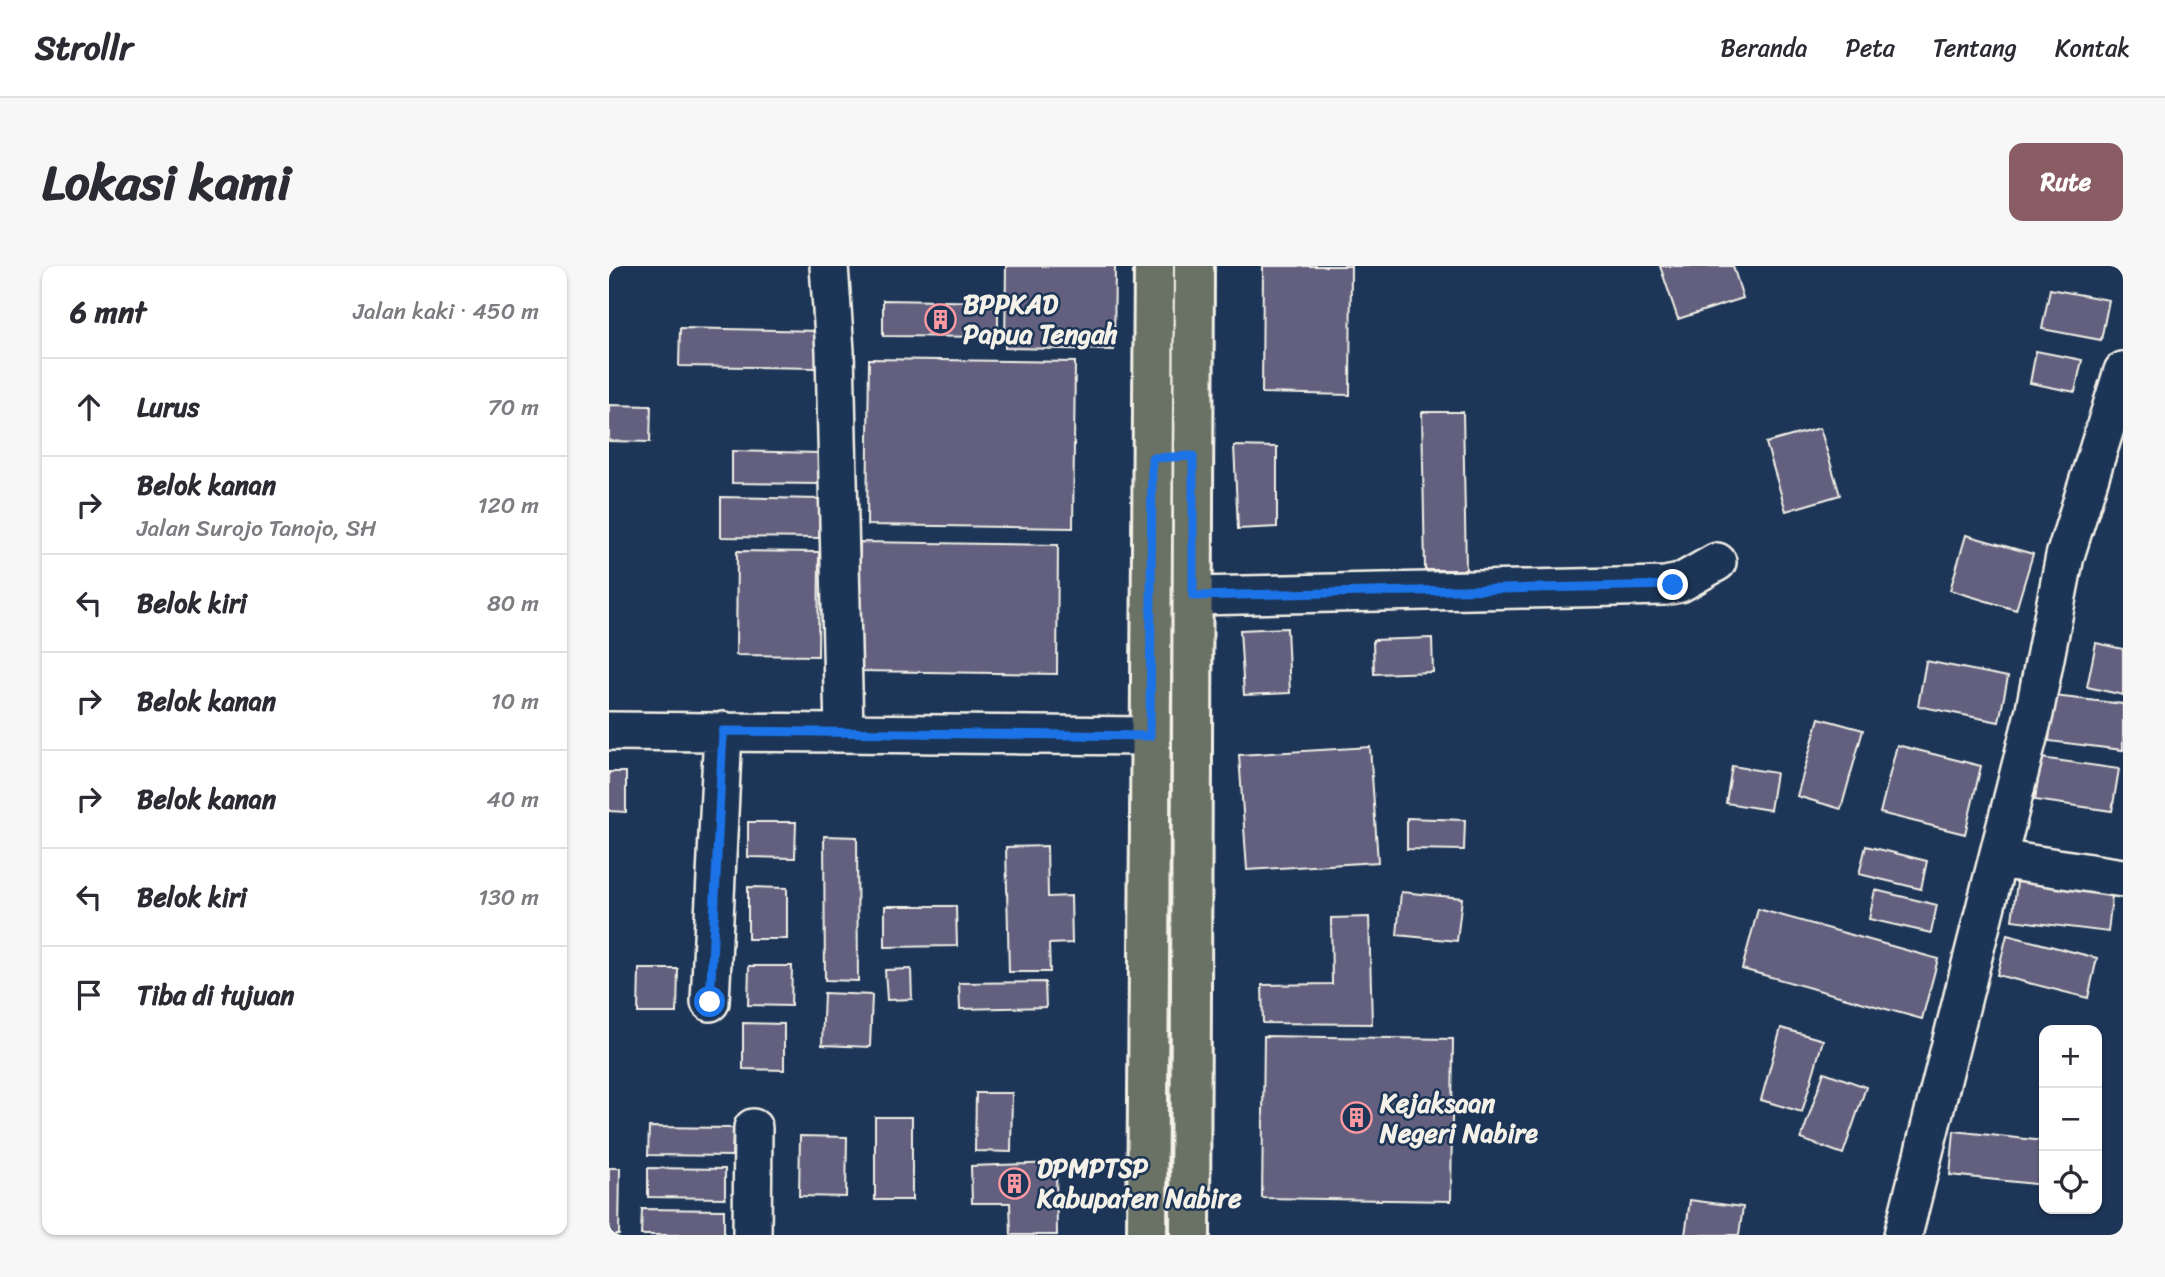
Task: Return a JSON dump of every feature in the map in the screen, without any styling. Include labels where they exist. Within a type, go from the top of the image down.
[{"type":"main road","points":[[1147,1235],[1154,266]]},
{"type":"main road","points":[[1190,1235],[1194,266]]},
{"type":"main road","points":[[1152,458],[1193,456]]},
{"type":"main road","points":[[1147,1146],[1190,1146]]},
{"type":"street","points":[[829,266],[835,351],[844,732]]},
{"type":"street","points":[[1903,1235],[2047,662],[2065,556],[2123,371]]},
{"type":"street","points":[[1193,596],[1665,586],[1680,583],[1717,562]]},
{"type":"street","points":[[609,731],[1150,736]]},
{"type":"street","points":[[710,1002],[723,731]]},
{"type":"street","points":[[1998,859],[2123,878]]},
{"type":"street","points":[[753,1128],[753,1235]]},
{"type":"building","points":[[1006,266],[1115,266],[1114,350],[1005,348]]},
{"type":"building","points":[[1263,266],[1351,266],[1350,395],[1262,393]]},
{"type":"building","points":[[1660,266],[1733,266],[1743,298],[1678,319]]},
{"type":"building","points":[[2050,289],[2109,300],[2101,340],[2042,329]]},
{"type":"building","name":"BPPKAD Papua Tengah","points":[[883,300],[998,302],[998,337],[883,336]]},
{"type":"building","points":[[680,328],[818,331],[818,368],[679,366]]},
{"type":"building","points":[[2036,351],[2082,360],[2075,392],[2030,383]]},
{"type":"building","points":[[869,359],[1075,362],[1073,528],[867,525]]},
{"type":"building","points":[[609,405],[651,406],[650,442],[609,441]]},
{"type":"building","points":[[1422,412],[1463,412],[1466,570],[1425,570]]},
{"type":"building","points":[[1820,428],[1840,495],[1786,511],[1766,443]]},
{"type":"building","points":[[1234,446],[1277,447],[1277,527],[1238,529]]},
{"type":"building","points":[[732,451],[819,453],[819,484],[732,483]]},
{"type":"building","points":[[721,497],[820,499],[819,538],[721,537]]},
{"type":"building","points":[[1966,535],[2033,554],[2016,610],[1950,590]]},
{"type":"building","points":[[860,542],[1058,545],[1057,674],[859,671]]},
{"type":"building","points":[[737,551],[819,552],[818,656],[736,655]]},
{"type":"building","points":[[1287,628],[1290,693],[1244,695],[1240,630]]},
{"type":"building","points":[[1432,638],[1433,672],[1374,674],[1373,640]]},
{"type":"building","points":[[2096,643],[2123,649],[2123,695],[2087,687]]},
{"type":"building","points":[[1926,661],[2008,677],[1999,722],[1918,706]]},
{"type":"building","points":[[2054,696],[2123,704],[2123,750],[2049,741]]},
{"type":"building","points":[[1819,718],[1863,730],[1841,809],[1797,796]]},
{"type":"building","points":[[1897,745],[1981,766],[1965,834],[1880,813]]},
{"type":"building","points":[[1370,747],[1378,862],[1247,870],[1239,755]]},
{"type":"building","points":[[2041,758],[2119,769],[2112,811],[2035,800]]},
{"type":"building","points":[[1732,766],[1776,773],[1770,810],[1726,803]]},
{"type":"building","points":[[609,772],[626,772],[626,812],[609,811]]},
{"type":"building","points":[[1407,818],[1465,820],[1464,850],[1407,849]]},
{"type":"building","points":[[748,822],[796,822],[795,858],[748,857]]},
{"type":"building","points":[[824,836],[857,837],[858,981],[825,980]]},
{"type":"building","points":[[1047,846],[1048,897],[1071,896],[1072,943],[1049,944],[1050,972],[1009,972],[1006,847]]},
{"type":"building","points":[[1866,846],[1927,861],[1921,889],[1859,874]]},
{"type":"building","points":[[2018,875],[2113,887],[2108,932],[2012,920]]},
{"type":"building","points":[[748,887],[787,888],[787,939],[748,939]]},
{"type":"building","points":[[1875,890],[1937,905],[1931,933],[1869,919]]},
{"type":"building","points":[[1401,892],[1462,898],[1457,941],[1397,935]]},
{"type":"building","points":[[885,906],[956,906],[957,946],[885,947]]},
{"type":"building","points":[[1758,909],[1938,959],[1922,1019],[1742,969]]},
{"type":"building","points":[[1369,917],[1372,1024],[1263,1023],[1262,985],[1332,984],[1331,918]]},
{"type":"building","points":[[2007,935],[2097,958],[2088,998],[1997,975]]},
{"type":"building","points":[[749,966],[792,966],[791,1006],[748,1005]]},
{"type":"building","points":[[639,969],[678,969],[677,1013],[638,1013]]},
{"type":"building","points":[[911,969],[912,999],[887,1000],[885,970]]},
{"type":"building","points":[[1045,982],[1046,1007],[960,1009],[959,983]]},
{"type":"building","points":[[824,993],[872,995],[870,1047],[822,1045]]},
{"type":"building","points":[[743,1023],[784,1024],[784,1070],[743,1069]]},
{"type":"building","points":[[1781,1028],[1823,1040],[1802,1112],[1761,1100]]},
{"type":"building","name":"Kejaksaan Negeri Nabire","points":[[1264,1036],[1453,1039],[1451,1201],[1262,1198]]},
{"type":"building","points":[[1824,1072],[1866,1087],[1843,1154],[1801,1139]]},
{"type":"building","points":[[976,1093],[1012,1093],[1011,1152],[975,1151]]},
{"type":"building","points":[[875,1117],[912,1117],[912,1200],[875,1200]]},
{"type":"building","points":[[649,1127],[733,1128],[732,1156],[648,1155]]},
{"type":"building","points":[[1954,1131],[2039,1140],[2039,1184],[1950,1175]]},
{"type":"building","points":[[800,1136],[847,1137],[846,1197],[799,1196]]},
{"type":"building","name":"DPMPTSP Kabupaten Nabire","points":[[1056,1163],[1057,1235],[1011,1235],[1010,1203],[972,1203],[971,1166]]},
{"type":"building","points":[[609,1168],[620,1168],[619,1235],[609,1235]]},
{"type":"building","points":[[648,1168],[725,1169],[725,1198],[648,1197]]},
{"type":"building","points":[[1690,1200],[1743,1207],[1739,1235],[1685,1235]]},
{"type":"building","points":[[642,1209],[724,1210],[724,1235],[641,1235]]},
{"type":"place","name":"BPPKAD Papua Tengah","points":[[940,319]]},
{"type":"place","name":"Kejaksaan Negeri Nabire","points":[[1357,1118]]},
{"type":"place","name":"DPMPTSP Kabupaten Nabire","points":[[1014,1183]]},
{"type":"route","points":[[710,1002],[723,731],[1150,736],[1152,458],[1193,456],[1193,596],[1673,585]]}]
